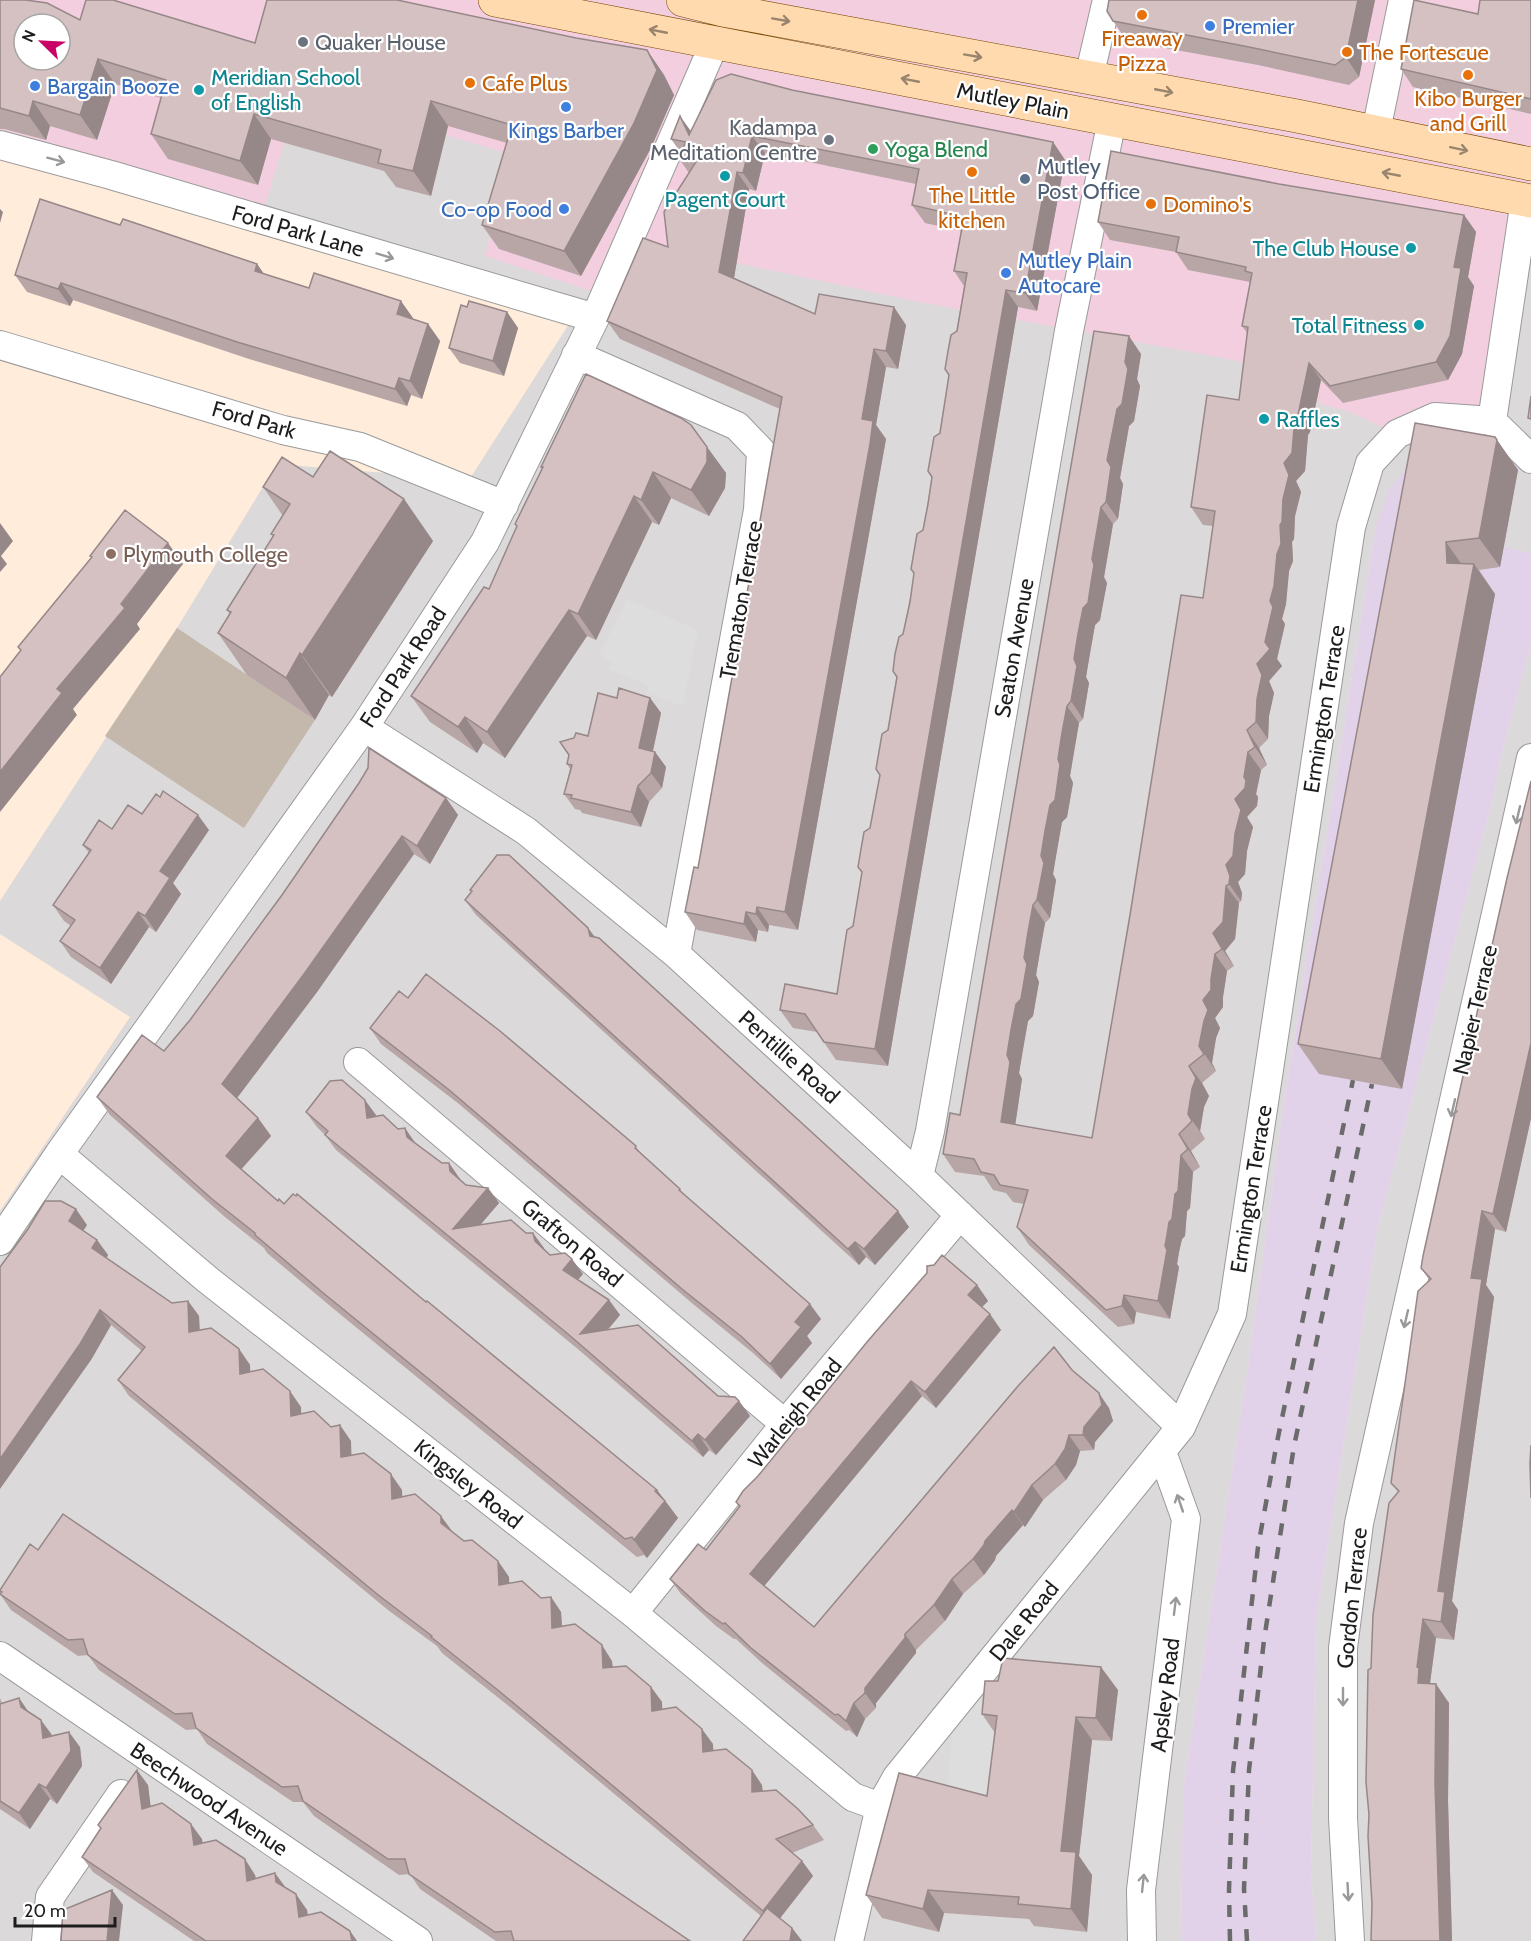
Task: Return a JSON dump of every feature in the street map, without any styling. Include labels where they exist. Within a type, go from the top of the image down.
[{"type":"main road","name":"Mutley Plain","points":[[495,0],[1528,200]]},
{"type":"main road","name":"Mutley Plain","points":[[683,0],[723,10],[1376,131],[1531,164]]},
{"type":"main road","points":[[715,42],[723,10]]},
{"type":"street","points":[[1089,77],[1107,0]]},
{"type":"street","points":[[1376,131],[1403,0]]},
{"type":"street","name":"Ford Park Road","points":[[0,1241],[59,1154],[364,727],[485,542],[596,318],[715,42]]},
{"type":"street","name":"Seaton Avenue","points":[[919,1176],[934,1107],[1069,330],[1112,120]]},
{"type":"street","name":"Ford Park Lane","points":[[0,145],[111,175],[596,318]]},
{"type":"street","points":[[1528,200],[1492,421],[1531,459]]},
{"type":"street","name":"Ford Park","points":[[0,345],[283,430],[360,447],[504,505]]},
{"type":"street","name":"Trematon Terrace","points":[[576,355],[737,426],[761,451],[758,510],[676,954]]},
{"type":"street","name":"Ermington Terrace","points":[[1232,1314],[1351,527],[1370,463],[1397,434],[1434,417],[1492,421]]},
{"type":"street","name":"Pentillie Road","points":[[364,727],[526,831],[676,954],[919,1176],[1181,1427]]},
{"type":"street","name":"Napier Terrace","points":[[1419,1262],[1531,758]]},
{"type":"street","name":"Grafton Road","points":[[358,1062],[785,1424]]},
{"type":"street","name":"Kingsley Road","points":[[59,1154],[208,1280],[633,1612],[853,1797],[880,1807]]},
{"type":"street","name":"Warleigh Road","points":[[633,1612],[785,1424],[960,1215]]},
{"type":"street","name":"Gordon Terrace","points":[[1350,1941],[1343,1818],[1343,1648],[1359,1523],[1419,1262]]},
{"type":"street","name":"Dale Road","points":[[849,1941],[880,1807],[897,1778],[964,1707],[1181,1427],[1232,1314]]},
{"type":"street","name":"Apsley Road","points":[[1142,1941],[1142,1890],[1186,1519],[1162,1452]]},
{"type":"street","name":"Beechwood Avenue","points":[[0,1656],[418,1941]]},
{"type":"street","points":[[46,1941],[50,1897],[147,1757]]},
{"type":"shaded area","points":[[0,0],[1531,0],[1531,553],[1376,526],[1284,1103],[1247,1375],[1183,1791],[1181,1941],[0,1941]]},
{"type":"shaded area","points":[[0,0],[1531,0],[1531,197],[1492,421],[1397,434],[1348,411],[1323,405],[1284,371],[919,302],[630,240],[594,292],[485,256],[510,154],[438,133],[294,110],[263,212],[0,138]]},
{"type":"shaded area","name":"Plymouth College","points":[[0,145],[576,313],[469,480],[277,464],[177,628],[0,901]]},
{"type":"shaded area","points":[[1436,452],[1519,467],[1504,547],[1531,553],[1531,643],[1502,752],[1493,798],[1378,1226],[1316,1620],[1311,1873],[1316,1941],[1181,1941],[1183,1791],[1247,1375],[1284,1103],[1376,526],[1390,488],[1406,469]]},
{"type":"shaded area","points":[[627,599],[698,630],[683,706],[646,693],[649,686],[608,669],[612,663],[599,655]]},
{"type":"shaded area","points":[[177,628],[315,720],[244,828],[105,736]]},
{"type":"shaded area","points":[[1531,643],[1531,1941],[1316,1941],[1311,1873],[1316,1620],[1378,1226],[1493,798],[1502,752]]},
{"type":"shaded area","points":[[0,934],[130,1017],[0,1211]]},
{"type":"shaded area","points":[[985,1690],[1001,1703],[1002,1830],[946,1804],[952,1734]]},
{"type":"building","points":[[0,0],[47,3],[64,12],[12,12],[12,72],[72,72],[72,16],[80,20],[86,0],[113,0],[255,43],[267,0],[397,0],[576,38],[647,50],[657,70],[634,123],[564,251],[482,225],[512,125],[431,101],[413,171],[378,163],[381,150],[254,114],[240,161],[151,134],[166,80],[98,59],[80,115],[33,101],[29,116],[0,108]]},
{"type":"building","points":[[1109,0],[1358,0],[1346,57],[1335,65],[1113,21],[1107,11]]},
{"type":"building","points":[[1414,0],[1478,14],[1480,0],[1531,0],[1531,99],[1401,69]]},
{"type":"building","points":[[731,74],[792,90],[1053,142],[1025,293],[1006,290],[875,1049],[824,1042],[805,1014],[780,1010],[785,984],[837,994],[847,930],[853,926],[862,872],[858,867],[864,832],[870,828],[880,775],[876,769],[882,734],[888,730],[897,677],[893,671],[895,654],[899,637],[903,634],[910,602],[914,573],[911,569],[917,534],[923,530],[932,477],[928,471],[934,437],[940,433],[949,375],[945,369],[948,351],[951,335],[957,331],[967,273],[954,271],[964,217],[912,205],[919,169],[752,136],[743,173],[737,172],[719,272],[815,314],[819,294],[894,307],[886,351],[874,349],[862,419],[873,421],[870,444],[785,912],[757,907],[756,914],[746,912],[744,924],[685,912],[694,867],[698,868],[782,397],[607,321],[643,238],[668,247],[664,212],[696,162],[678,157],[686,142],[671,139],[680,116],[689,135],[716,80]]},
{"type":"building","points":[[1111,151],[1279,184],[1464,215],[1454,267],[1461,268],[1450,336],[1436,362],[1330,386],[1309,363],[1298,415],[1295,417],[1292,453],[1284,463],[1289,475],[1283,499],[1280,525],[1281,544],[1277,554],[1270,601],[1273,607],[1265,642],[1270,649],[1257,664],[1262,675],[1257,699],[1256,722],[1247,730],[1255,747],[1248,752],[1244,777],[1245,788],[1235,799],[1241,810],[1233,856],[1226,865],[1230,876],[1229,884],[1226,886],[1223,922],[1213,933],[1222,949],[1215,954],[1211,990],[1203,1000],[1208,1010],[1199,1046],[1204,1054],[1189,1066],[1196,1078],[1188,1114],[1192,1121],[1179,1134],[1188,1149],[1181,1155],[1178,1191],[1175,1194],[1172,1219],[1169,1222],[1165,1246],[1167,1250],[1158,1301],[1124,1295],[1122,1306],[1106,1310],[1017,1227],[1028,1190],[1000,1185],[994,1175],[981,1172],[974,1159],[943,1154],[950,1113],[960,1115],[1094,331],[1129,336],[1125,362],[1128,369],[1122,404],[1117,409],[1107,460],[1111,467],[1106,502],[1101,507],[1092,559],[1094,565],[1088,603],[1083,608],[1078,634],[1074,659],[1077,666],[1062,733],[1055,800],[1050,805],[1045,831],[1041,856],[1044,863],[1037,900],[1033,905],[1024,958],[1027,964],[1021,999],[1016,1004],[1007,1055],[1010,1062],[1001,1122],[1092,1138],[1181,595],[1203,598],[1215,511],[1191,507],[1207,395],[1239,400],[1248,327],[1242,326],[1252,273],[1245,271],[1246,267],[1176,252],[1179,237],[1098,222]]},
{"type":"building","points":[[40,199],[120,225],[123,219],[257,264],[255,271],[309,288],[314,273],[401,301],[397,314],[428,324],[410,381],[399,378],[395,389],[237,342],[61,283],[58,289],[15,275]]},
{"type":"building","points":[[469,301],[507,312],[493,361],[449,348],[461,305],[467,307]]},
{"type":"building","points":[[586,374],[681,418],[691,425],[707,447],[707,462],[691,490],[653,472],[641,500],[634,496],[578,614],[569,610],[487,732],[465,717],[458,727],[411,696],[484,587],[489,589],[517,526],[515,524]]},
{"type":"building","points":[[1531,396],[1531,419],[1528,418]]},
{"type":"building","points":[[1415,423],[1495,437],[1497,440],[1479,538],[1446,542],[1447,563],[1474,564],[1381,1059],[1298,1044]]},
{"type":"building","points":[[330,451],[404,499],[302,655],[300,653],[286,678],[218,633],[231,612],[227,610],[274,535],[271,534],[290,504],[263,487],[282,457],[313,477]]},
{"type":"building","points":[[125,510],[168,543],[121,604],[125,608],[57,689],[62,693],[0,772],[0,677],[21,650],[18,647],[92,557],[90,556]]},
{"type":"building","points":[[619,688],[650,698],[639,748],[655,752],[651,773],[638,786],[631,812],[571,798],[572,795],[564,794],[572,765],[567,764],[569,755],[560,742],[574,738],[576,733],[588,736],[598,693],[617,698]]},
{"type":"building","points":[[369,748],[446,798],[417,846],[402,836],[222,1084],[258,1118],[226,1156],[278,1201],[279,1199],[284,1204],[293,1194],[296,1196],[297,1194],[657,1490],[655,1491],[665,1501],[634,1540],[632,1537],[625,1539],[322,1292],[97,1097],[142,1035],[164,1051],[190,1020],[282,895],[359,783],[368,768]]},
{"type":"building","points":[[1531,781],[1531,1043],[1493,1214],[1482,1211],[1471,1278],[1482,1279],[1438,1591],[1445,1592],[1441,1622],[1423,1619],[1417,1667],[1419,1668],[1418,1683],[1436,1684],[1435,1783],[1440,1941],[1371,1941],[1372,1904],[1366,1782],[1368,1670],[1371,1668],[1373,1615],[1389,1503],[1399,1491],[1391,1483],[1418,1291],[1431,1279],[1421,1268],[1423,1256],[1507,878]]},
{"type":"building","points":[[163,791],[198,815],[160,871],[170,878],[145,916],[138,912],[100,968],[60,941],[75,920],[53,905],[91,850],[83,845],[99,820],[112,829],[128,805],[142,814],[156,794],[160,797]]},
{"type":"building","points":[[497,855],[509,855],[588,928],[590,936],[599,938],[898,1211],[864,1249],[855,1242],[848,1249],[465,900]]},
{"type":"building","points":[[426,974],[500,1031],[636,1146],[635,1148],[679,1190],[810,1304],[795,1322],[801,1327],[770,1364],[742,1337],[682,1289],[448,1089],[370,1028],[399,991],[408,998]]},
{"type":"building","points":[[342,1080],[365,1100],[367,1118],[383,1115],[398,1129],[405,1128],[407,1137],[442,1163],[449,1163],[450,1171],[466,1185],[488,1188],[453,1229],[511,1220],[526,1233],[533,1233],[535,1241],[550,1255],[565,1253],[572,1259],[563,1270],[609,1300],[580,1334],[638,1325],[718,1396],[735,1397],[739,1401],[705,1440],[698,1434],[692,1441],[568,1334],[325,1135],[328,1131],[306,1112],[330,1081]]},
{"type":"building","points":[[45,1201],[61,1201],[76,1209],[69,1221],[97,1240],[92,1248],[172,1303],[188,1301],[189,1332],[211,1328],[239,1349],[240,1374],[263,1369],[290,1391],[291,1416],[314,1411],[331,1427],[340,1425],[341,1457],[364,1453],[391,1474],[392,1499],[415,1494],[441,1516],[441,1523],[464,1541],[472,1540],[498,1561],[499,1585],[522,1581],[541,1598],[551,1597],[552,1628],[575,1624],[602,1645],[603,1668],[626,1666],[651,1687],[652,1711],[676,1707],[702,1729],[703,1752],[726,1749],[752,1770],[752,1792],[776,1790],[798,1809],[813,1825],[776,1839],[802,1861],[763,1911],[499,1691],[377,1594],[118,1380],[145,1347],[100,1310],[80,1344],[0,1459],[0,1267]]},
{"type":"building","points":[[942,1255],[977,1285],[968,1295],[990,1314],[925,1392],[911,1381],[750,1574],[814,1627],[1018,1386],[1054,1347],[1072,1370],[1099,1393],[1102,1405],[1084,1427],[1083,1435],[1069,1435],[1065,1449],[1055,1464],[1032,1485],[1014,1512],[1012,1510],[985,1541],[973,1559],[952,1579],[934,1605],[905,1634],[905,1638],[865,1688],[865,1693],[854,1703],[846,1721],[838,1714],[835,1715],[751,1648],[725,1623],[723,1624],[705,1611],[670,1579],[698,1544],[706,1550],[740,1506],[736,1502],[743,1491],[927,1273],[927,1266],[934,1265]]},
{"type":"building","points":[[1531,1445],[1531,1498],[1530,1463]]},
{"type":"building","points":[[63,1514],[690,1941],[514,1941],[511,1931],[495,1932],[409,1874],[405,1859],[388,1859],[303,1801],[298,1786],[282,1787],[196,1728],[192,1713],[175,1714],[88,1655],[83,1639],[68,1640],[0,1594],[2,1592],[0,1590],[30,1544],[38,1550]]},
{"type":"building","points":[[1003,1658],[1101,1667],[1096,1718],[1076,1717],[1061,1851],[1076,1852],[1071,1909],[1018,1904],[1019,1897],[928,1890],[923,1909],[866,1895],[899,1773],[987,1796],[997,1716],[982,1714],[985,1681],[998,1681]]},
{"type":"building","points":[[19,1698],[21,1707],[41,1720],[43,1738],[69,1732],[71,1751],[46,1788],[39,1784],[19,1813],[0,1801],[0,1704]]},
{"type":"building","points":[[137,1770],[142,1809],[162,1803],[191,1824],[194,1845],[216,1840],[245,1859],[247,1881],[275,1873],[276,1882],[296,1894],[299,1917],[321,1912],[350,1931],[352,1941],[206,1941],[82,1857],[101,1828],[98,1825]]},
{"type":"building","points":[[112,1890],[107,1941],[61,1941],[63,1910]]},
{"type":"building","points":[[767,1908],[792,1928],[790,1941],[743,1941]]},
{"type":"railway","points":[[1230,1941],[1229,1890],[1233,1771],[1258,1547],[1277,1442],[1353,1080]]},
{"type":"railway","points":[[1247,1941],[1244,1889],[1249,1770],[1264,1640],[1294,1446],[1372,1084]]},
{"type":"place","name":"Fireaway Pizza","points":[[1142,15]]},
{"type":"place","name":"Premier","points":[[1210,26]]},
{"type":"place","name":"Quaker House","points":[[303,42]]},
{"type":"place","name":"The Fortescue","points":[[1347,52]]},
{"type":"place","name":"Kibo Burger and Grill","points":[[1468,75]]},
{"type":"place","name":"Cafe Plus","points":[[470,83]]},
{"type":"place","name":"Bargain Booze","points":[[35,86]]},
{"type":"place","name":"Meridian School of English","points":[[199,90]]},
{"type":"place","name":"Kings Barber","points":[[566,107]]},
{"type":"place","name":"Kadampa Meditation Centre","points":[[829,140]]},
{"type":"place","name":"Yoga Blend","points":[[873,149]]},
{"type":"place","name":"The Little kitchen","points":[[972,172]]},
{"type":"place","name":"Pagent Court","points":[[725,176]]},
{"type":"place","name":"Mutley Post Office","points":[[1025,179]]},
{"type":"place","name":"Domino's","points":[[1151,204]]},
{"type":"place","name":"Co-op Food","points":[[564,209]]},
{"type":"place","name":"The Club House","points":[[1411,248]]},
{"type":"place","name":"Mutley Plain Autocare","points":[[1006,273]]},
{"type":"place","name":"Total Fitness","points":[[1419,325]]},
{"type":"place","name":"Raffles","points":[[1264,419]]},
{"type":"place","name":"Plymouth College","points":[[111,554]]}]
